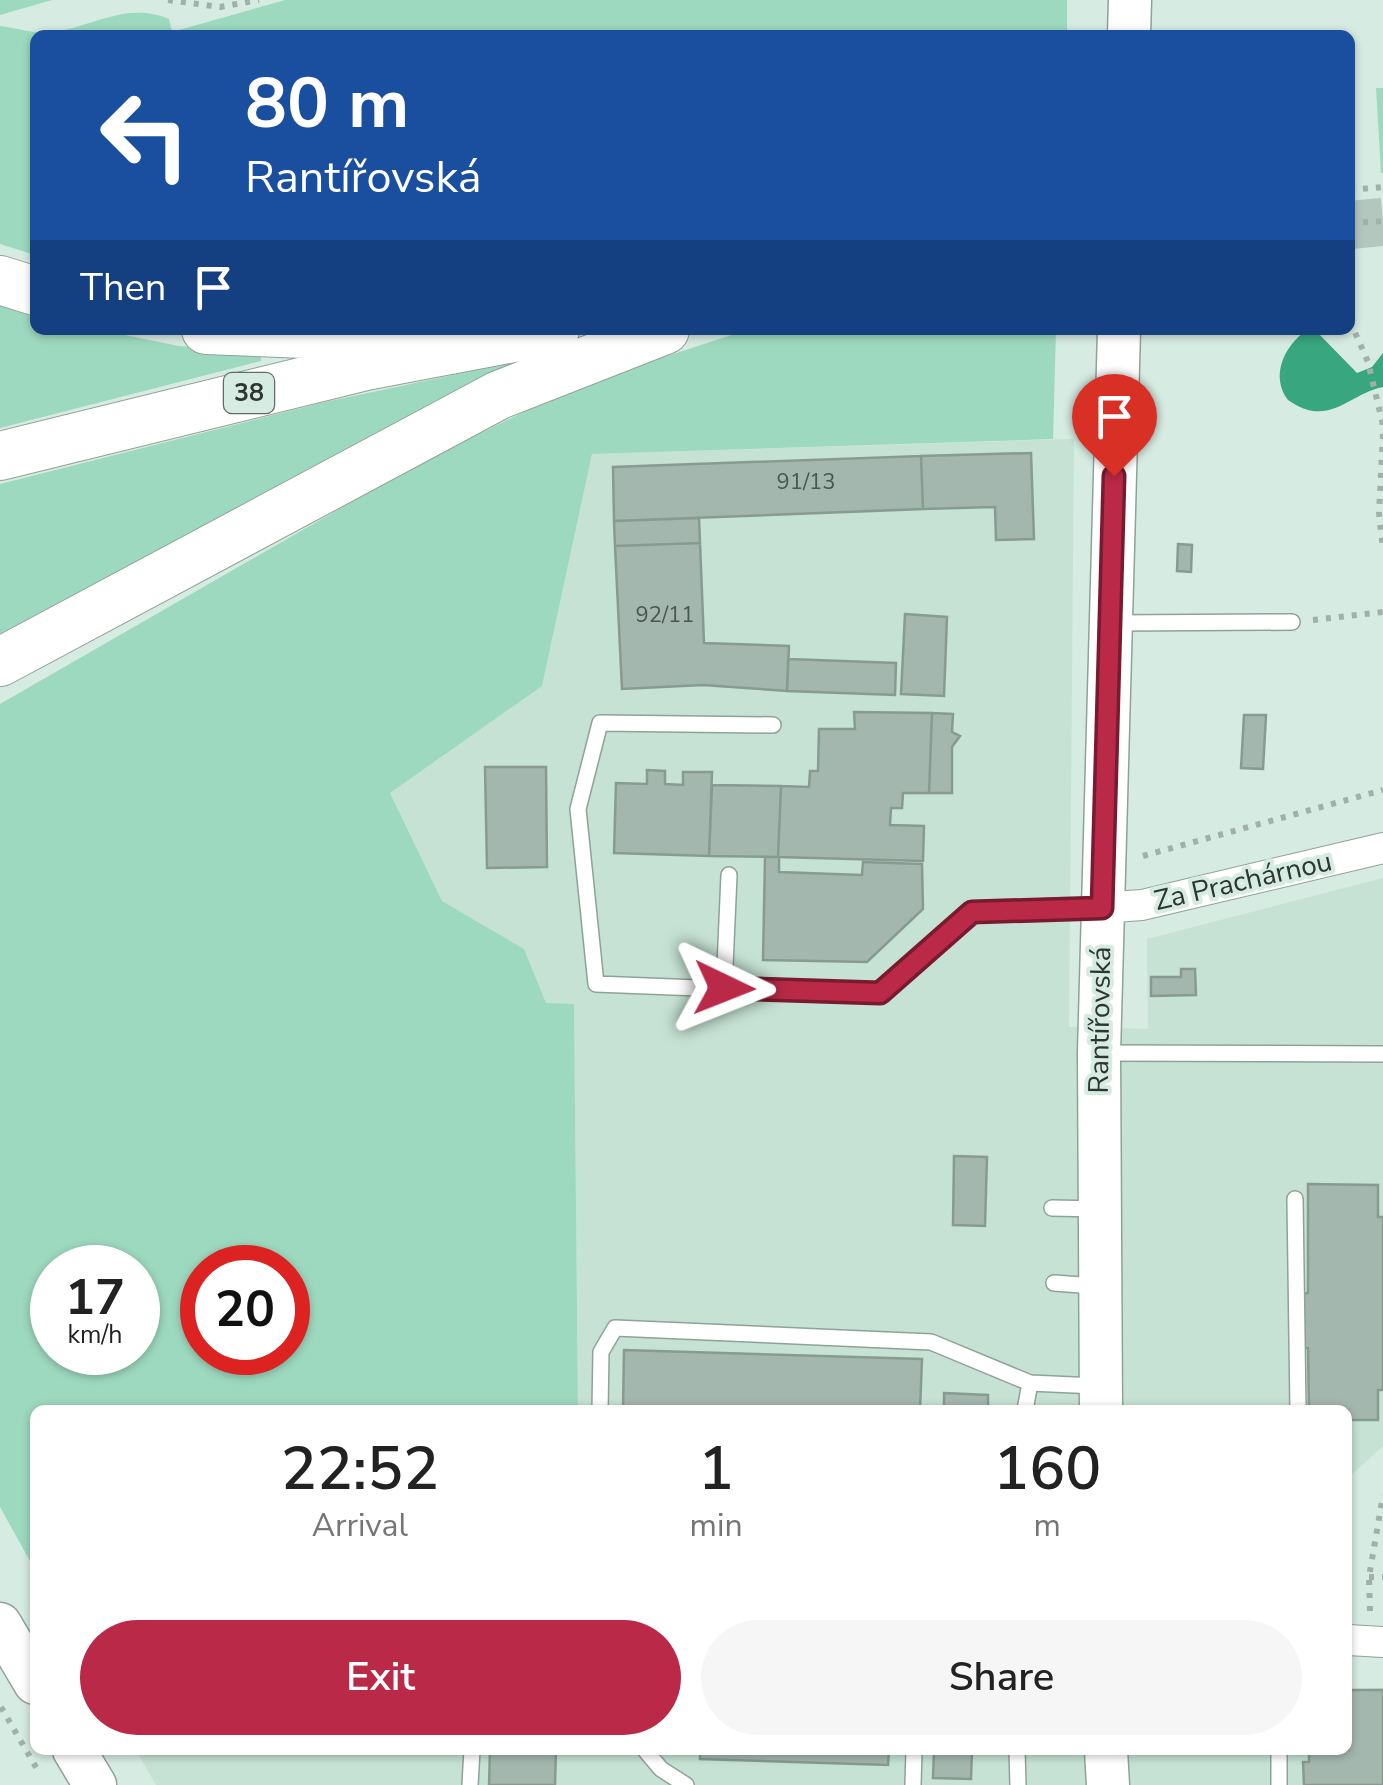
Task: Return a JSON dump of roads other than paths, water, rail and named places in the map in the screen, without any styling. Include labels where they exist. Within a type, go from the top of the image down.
[{"type":"main road","points":[[0,280],[30,289]]},
{"type":"main road","points":[[353,335],[500,340]]},
{"type":"main road","name":"38","points":[[0,456],[347,370],[528,335]]},
{"type":"main road","points":[[0,662],[498,395],[653,335]]},
{"type":"street","points":[[1129,30],[1130,0]]},
{"type":"street","name":"Rantířovská","points":[[1101,1398],[1099,1052],[1118,335]]},
{"type":"street","name":"Za Prachárnou","points":[[1102,908],[1142,905],[1383,848]]},
{"type":"street","points":[[0,1624],[30,1675]]},
{"type":"street","points":[[77,1755],[94,1785]]},
{"type":"street","points":[[1106,1755],[1108,1785]]},
{"type":"lane","points":[[1110,623],[1292,622]]},
{"type":"lane","points":[[773,726],[600,723],[578,809],[596,984],[880,993],[972,912],[1102,908]]},
{"type":"lane","points":[[724,988],[728,874]]},
{"type":"lane","points":[[1099,1052],[1383,1054]]},
{"type":"lane","points":[[1295,1199],[1298,1405]]},
{"type":"lane","points":[[1052,1208],[1100,1210]]},
{"type":"lane","points":[[1054,1283],[1099,1286]]},
{"type":"lane","points":[[600,1405],[602,1352],[615,1328],[931,1342],[1030,1383],[1101,1398]]},
{"type":"lane","points":[[1026,1405],[1030,1383]]},
{"type":"lane","points":[[470,1785],[472,1755]]},
{"type":"lane","points":[[649,1755],[661,1769],[686,1785]]},
{"type":"lane","points":[[913,1785],[914,1755]]},
{"type":"lane","points":[[1017,1755],[1018,1785]]},
{"type":"lane","points":[[1278,1755],[1279,1785]]},
{"type":"tunnel","points":[[1355,225],[1383,222]]}]
